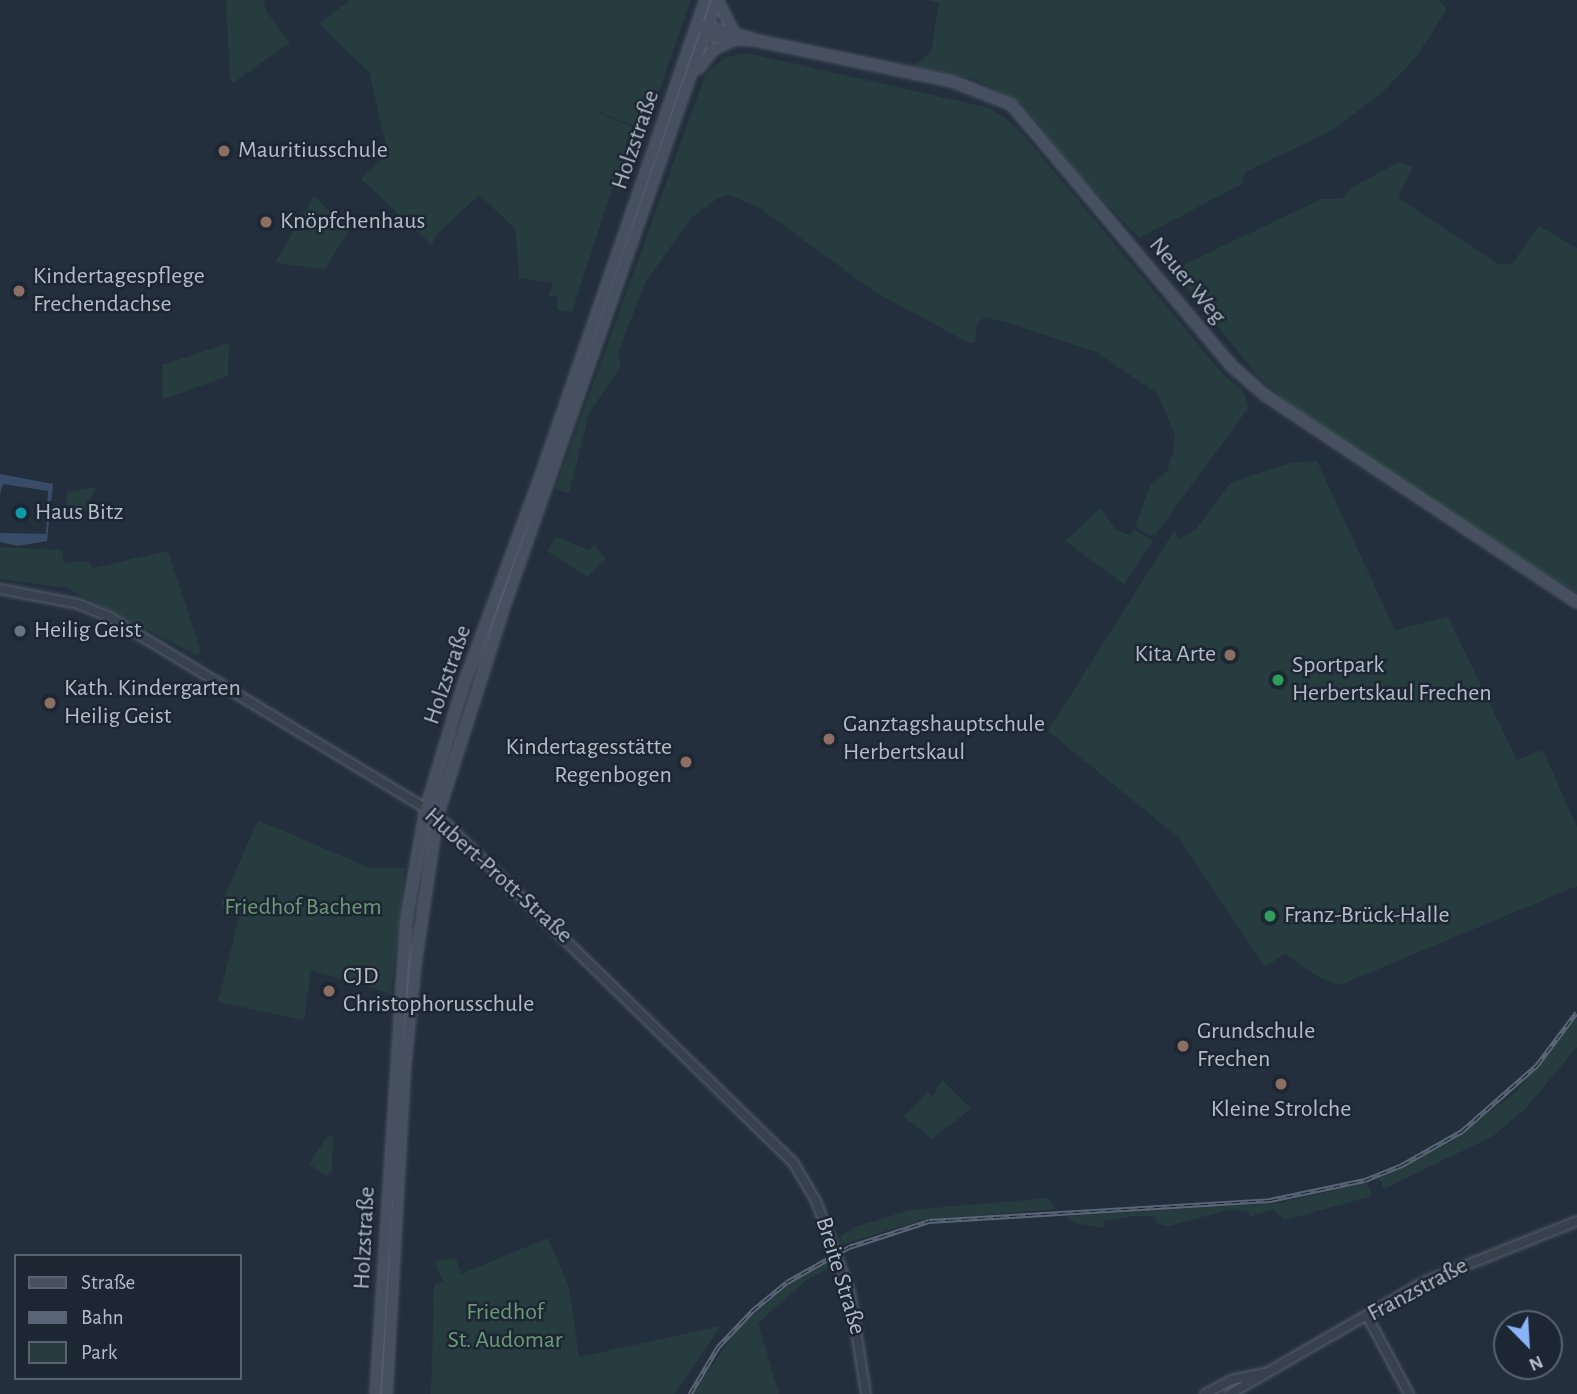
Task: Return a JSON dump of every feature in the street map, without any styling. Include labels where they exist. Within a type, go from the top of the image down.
[{"type":"main road","name":"Holzstraße","points":[[375,1394],[405,929],[425,809],[463,684],[542,470],[705,0]]},
{"type":"main road","name":"Holzstraße","points":[[386,1394],[404,1070],[415,962],[437,815],[512,582],[653,173],[690,81],[717,0]]},
{"type":"main road","points":[[690,81],[713,49],[735,35],[720,14],[717,0]]},
{"type":"main road","name":"Neuer Weg","points":[[696,26],[952,82],[1011,104],[1233,366],[1265,396],[1577,602]]},
{"type":"street","name":"Hubert-Prott-Straße","points":[[0,589],[78,604],[108,616],[437,815],[775,1142],[803,1176],[816,1201]]},
{"type":"street","name":"Breite Straße","points":[[816,1201],[850,1292],[866,1394]]},
{"type":"street","name":"Franzstraße","points":[[1230,1394],[1452,1269],[1577,1221]]},
{"type":"street","points":[[1367,1316],[1409,1394]]},
{"type":"street","points":[[1205,1394],[1231,1380],[1266,1373]]},
{"type":"green space","points":[[226,0],[264,0],[266,11],[290,43],[234,82],[230,81]]},
{"type":"green space","points":[[350,0],[691,0],[647,125],[641,129],[580,104],[632,127],[572,312],[557,310],[558,297],[548,296],[553,283],[519,278],[515,228],[479,195],[436,235],[432,245],[361,179],[388,153],[369,72],[319,24]]},
{"type":"green space","points":[[928,0],[1439,0],[1447,9],[1416,57],[1384,91],[1331,131],[1245,172],[1242,184],[1139,238],[1081,177],[1021,103],[974,79],[914,66],[931,52],[939,3]]},
{"type":"green space","points":[[747,53],[990,108],[1005,118],[1023,134],[1222,373],[1243,391],[1249,407],[1156,534],[1151,536],[1135,527],[1150,486],[1167,471],[1173,453],[1175,434],[1157,393],[1096,352],[1016,325],[985,317],[977,323],[975,343],[967,342],[875,292],[761,209],[730,195],[718,198],[692,217],[645,283],[618,353],[621,366],[589,413],[569,493],[555,489],[706,73],[726,57]]},
{"type":"green space","points":[[1399,162],[1413,167],[1398,198],[1498,264],[1512,264],[1539,226],[1577,248],[1577,593],[1391,475],[1282,398],[1256,374],[1177,276],[1175,269],[1321,199],[1342,199],[1351,188]]},
{"type":"green space","points":[[314,196],[349,230],[325,269],[275,263]]},
{"type":"green space","points":[[229,343],[228,376],[163,399],[162,365]]},
{"type":"green space","name":"Sportpark Herbertskaul Frechen","points":[[1317,461],[1395,630],[1448,617],[1517,760],[1543,750],[1577,827],[1577,886],[1340,985],[1318,977],[1285,954],[1265,967],[1179,838],[1048,731],[1174,531],[1180,539],[1197,528],[1231,482],[1290,463]]},
{"type":"green space","points":[[96,487],[83,513],[66,514],[67,492]]},
{"type":"green space","points":[[1101,508],[1116,530],[1129,535],[1135,530],[1153,541],[1124,584],[1065,541]]},
{"type":"green space","points":[[556,537],[588,550],[594,545],[606,559],[587,577],[547,551]]},
{"type":"green space","points":[[0,547],[62,550],[64,563],[89,561],[93,568],[168,551],[200,649],[198,656],[67,588],[0,579]]},
{"type":"green space","name":"Friedhof Bachem","points":[[258,820],[370,868],[405,868],[391,994],[311,970],[304,1020],[218,1002],[241,909],[221,905]]},
{"type":"green space","points":[[1577,1018],[1577,1047],[1526,1108],[1493,1136],[1384,1189],[1379,1178],[1449,1143],[1515,1093]]},
{"type":"green space","points":[[942,1080],[971,1109],[932,1139],[904,1117],[928,1092],[933,1096]]},
{"type":"green space","points":[[333,1136],[332,1172],[327,1176],[309,1164],[327,1137]]},
{"type":"green space","points":[[1367,1183],[1372,1196],[1285,1220],[1273,1209],[1250,1217],[1248,1211],[1228,1210],[1169,1226],[1156,1223],[1155,1216],[1133,1216],[1104,1221],[1104,1228],[1074,1223],[1067,1216],[1279,1203]]},
{"type":"green space","points":[[1049,1198],[1056,1209],[923,1220],[840,1245],[841,1236],[855,1227],[910,1210]]},
{"type":"green space","name":"Friedhof St. Audomar","points":[[548,1238],[569,1287],[579,1357],[721,1326],[675,1394],[431,1394],[434,1285],[443,1281],[434,1261],[456,1258],[461,1274]]},
{"type":"green space","points":[[831,1260],[833,1265],[804,1282],[758,1323],[779,1394],[692,1394],[739,1327],[799,1276]]},
{"type":"water","points":[[0,474],[53,484],[47,541],[18,546],[0,542],[0,533],[46,534],[48,491],[3,484],[0,494]]},
{"type":"railway","points":[[690,1394],[718,1347],[752,1311],[787,1282],[849,1247],[929,1221],[1270,1200],[1365,1180],[1402,1165],[1462,1131],[1537,1065],[1577,1012]]},
{"type":"place","name":"Mauritiusschule","points":[[224,151]]},
{"type":"place","name":"Knöpfchenhaus","points":[[266,222]]},
{"type":"place","name":"Kindertagespflege Frechendachse","points":[[19,291]]},
{"type":"place","name":"Haus Bitz","points":[[21,513]]},
{"type":"place","name":"Heilig Geist","points":[[20,631]]},
{"type":"place","name":"Kita Arte","points":[[1230,655]]},
{"type":"place","name":"Sportpark Herbertskaul Frechen","points":[[1278,680]]},
{"type":"place","name":"Kath. Kindergarten Heilig Geist","points":[[50,703]]},
{"type":"place","name":"Ganztagshauptschule Herbertskaul","points":[[829,739]]},
{"type":"place","name":"Kindertagesstätte Regenbogen","points":[[686,762]]},
{"type":"place","name":"Franz-Brück-Halle","points":[[1270,916]]},
{"type":"place","name":"CJD Christophorusschule","points":[[329,991]]},
{"type":"place","name":"Grundschule Frechen","points":[[1183,1046]]},
{"type":"place","name":"Kleine Strolche","points":[[1281,1084]]}]
